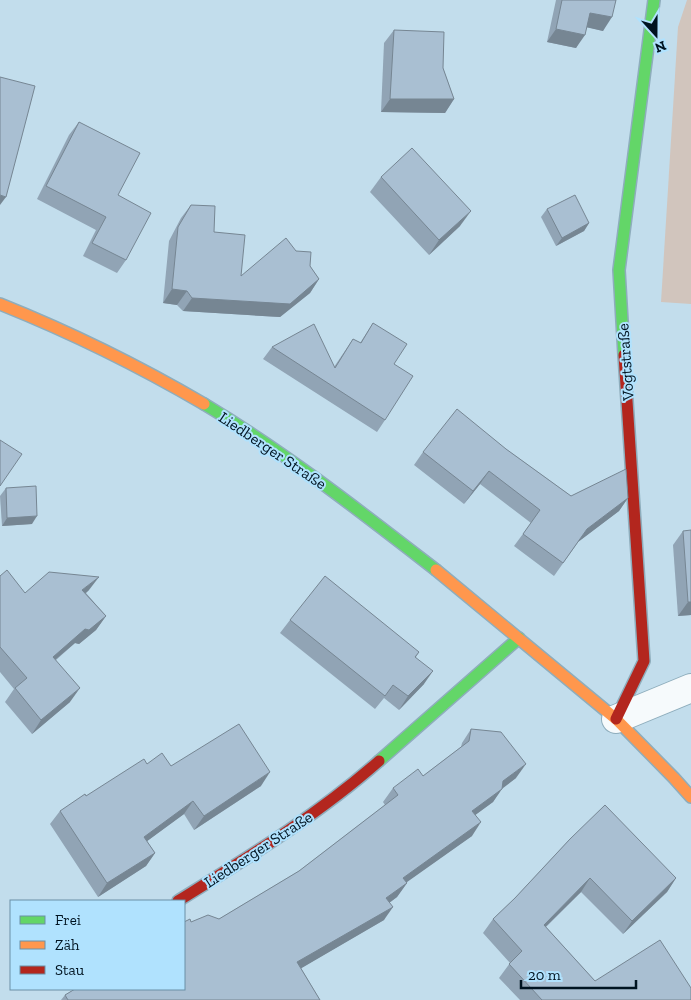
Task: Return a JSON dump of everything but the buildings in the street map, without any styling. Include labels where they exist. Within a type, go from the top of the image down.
[{"type":"street","name":"Vogtstraße","points":[[616,719],[644,661],[619,270],[654,0]]},
{"type":"street","name":"Liedberger Straße","points":[[0,304],[108,352],[176,388],[234,422],[286,457],[346,500],[461,590],[616,719],[691,797]]},
{"type":"street","name":"Liedberger Straße","points":[[180,900],[269,843],[340,794],[518,638]]},
{"type":"street","points":[[616,719],[691,688]]},
{"type":"shaded area","points":[[687,0],[691,0],[691,304],[661,302],[678,27]]},
{"type":"traffic: fast","points":[[624,355],[619,270],[654,0]]},
{"type":"traffic: fast","points":[[204,404],[294,463],[436,570]]},
{"type":"traffic: fast","points":[[379,761],[519,638]]},
{"type":"traffic: slow","points":[[0,304],[104,350],[204,404]]},
{"type":"traffic: slow","points":[[436,570],[616,719],[691,797]]},
{"type":"traffic: jam","points":[[616,719],[644,661],[624,355]]},
{"type":"traffic: jam","points":[[180,900],[307,818],[379,761]]}]
